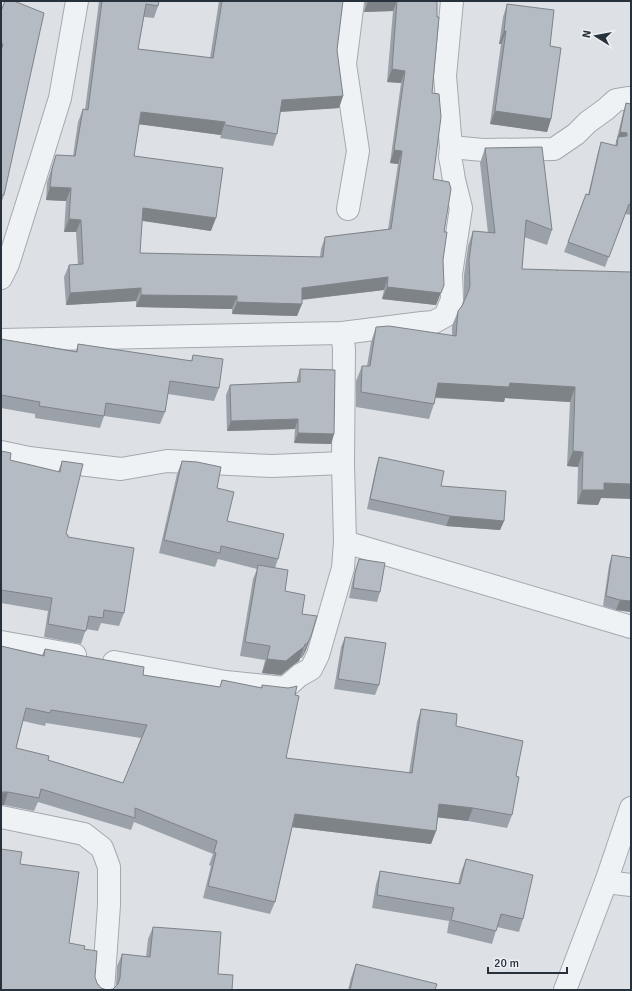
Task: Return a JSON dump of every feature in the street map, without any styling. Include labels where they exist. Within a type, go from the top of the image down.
[{"type":"street","points":[[1,278],[8,264],[60,98],[77,1]]},
{"type":"street","points":[[348,209],[358,151],[345,64],[353,1]]},
{"type":"street","points":[[1,340],[342,333],[434,322],[445,316],[452,300],[451,274],[461,208],[450,157],[451,146],[445,76],[452,1]]},
{"type":"street","points":[[451,146],[483,150],[554,149],[576,134],[588,122],[616,100],[631,98]]},
{"type":"street","points":[[1,642],[226,682],[285,688],[300,675],[311,669],[318,655],[343,568],[346,542],[343,463],[344,349],[342,333]]},
{"type":"street","points":[[1,452],[29,458],[121,469],[167,461],[272,466],[343,463]]},
{"type":"street","points":[[346,542],[631,627]]},
{"type":"street","points":[[565,990],[606,882],[631,808]]},
{"type":"street","points":[[1,817],[84,834],[102,848],[109,867],[109,905],[103,990]]},
{"type":"street","points":[[606,882],[631,885]]},
{"type":"building","points":[[5,1],[14,1],[44,13],[4,195],[1,195],[1,51],[3,44],[1,43],[1,11]]},
{"type":"building","points":[[102,1],[159,1],[158,6],[146,4],[138,49],[213,58],[222,1],[343,1],[337,50],[343,96],[282,100],[277,134],[225,125],[225,122],[141,112],[134,156],[223,168],[216,218],[143,208],[140,253],[323,257],[325,237],[391,229],[402,151],[394,150],[405,71],[392,69],[397,1],[437,1],[437,17],[439,17],[432,93],[439,94],[441,117],[433,179],[449,182],[451,189],[444,232],[447,232],[443,260],[444,285],[441,293],[387,287],[388,277],[302,288],[302,304],[237,302],[237,296],[141,295],[141,288],[70,293],[69,265],[83,264],[81,220],[69,219],[71,188],[50,187],[52,169],[56,155],[75,156],[83,109],[88,110]]},
{"type":"building","points":[[507,4],[554,10],[550,46],[561,48],[551,119],[495,111],[506,31],[504,31]]},
{"type":"building","points":[[626,103],[631,104],[631,205],[629,204],[609,257],[568,242],[586,194],[589,195],[601,142],[617,146],[618,137],[627,136],[627,133],[620,132]]},
{"type":"building","points":[[542,147],[552,230],[526,220],[522,269],[631,272],[631,484],[604,483],[604,490],[582,490],[583,452],[573,451],[575,387],[510,383],[509,387],[438,383],[434,404],[361,392],[362,366],[370,366],[376,327],[389,326],[456,336],[458,311],[462,306],[470,285],[469,260],[473,231],[495,233],[485,148]]},
{"type":"building","points":[[1,339],[77,352],[78,344],[192,361],[193,355],[223,359],[219,388],[170,381],[165,412],[106,403],[104,416],[39,406],[40,402],[1,395]]},
{"type":"building","points":[[300,369],[335,370],[334,434],[298,433],[298,419],[231,421],[230,385],[300,382]]},
{"type":"building","points":[[1,451],[11,453],[10,460],[60,472],[62,461],[83,464],[66,534],[68,537],[134,548],[124,613],[104,610],[103,618],[89,616],[86,631],[48,624],[52,598],[1,590]]},
{"type":"building","points":[[379,457],[444,471],[441,486],[506,491],[504,521],[450,516],[370,499]]},
{"type":"building","points":[[182,461],[197,462],[221,467],[217,488],[234,492],[227,521],[284,534],[278,559],[221,546],[220,553],[164,540]]},
{"type":"building","points":[[612,555],[631,558],[631,601],[606,596]]},
{"type":"building","points":[[359,559],[385,563],[380,592],[353,588]]},
{"type":"building","points":[[258,565],[288,570],[285,591],[305,595],[302,614],[317,616],[307,644],[305,644],[304,647],[286,661],[267,659],[270,646],[245,642]]},
{"type":"building","points":[[345,637],[386,643],[379,685],[338,679]]},
{"type":"building","points":[[1,646],[44,656],[45,649],[144,667],[143,675],[220,687],[222,680],[262,688],[262,685],[288,688],[297,686],[295,695],[299,696],[286,758],[412,773],[421,709],[457,714],[456,726],[523,741],[516,776],[519,777],[512,815],[439,804],[436,831],[295,814],[275,902],[208,886],[216,853],[214,852],[217,841],[135,808],[135,818],[41,789],[39,798],[1,792]],"holes":[[[26,708],[50,713],[51,710],[147,725],[123,783],[48,760],[49,756],[16,748]]]},
{"type":"building","points":[[1,849],[22,852],[20,864],[79,872],[69,943],[85,946],[84,949],[97,951],[95,977],[101,988],[107,990],[1,990]]},
{"type":"building","points":[[466,859],[533,875],[523,919],[501,914],[496,931],[451,920],[454,908],[377,895],[380,871],[460,884]]},
{"type":"building","points":[[153,927],[221,932],[218,974],[233,975],[232,990],[107,990],[113,989],[118,984],[122,954],[150,957]]},
{"type":"building","points":[[356,964],[437,984],[435,990],[350,990]]}]
